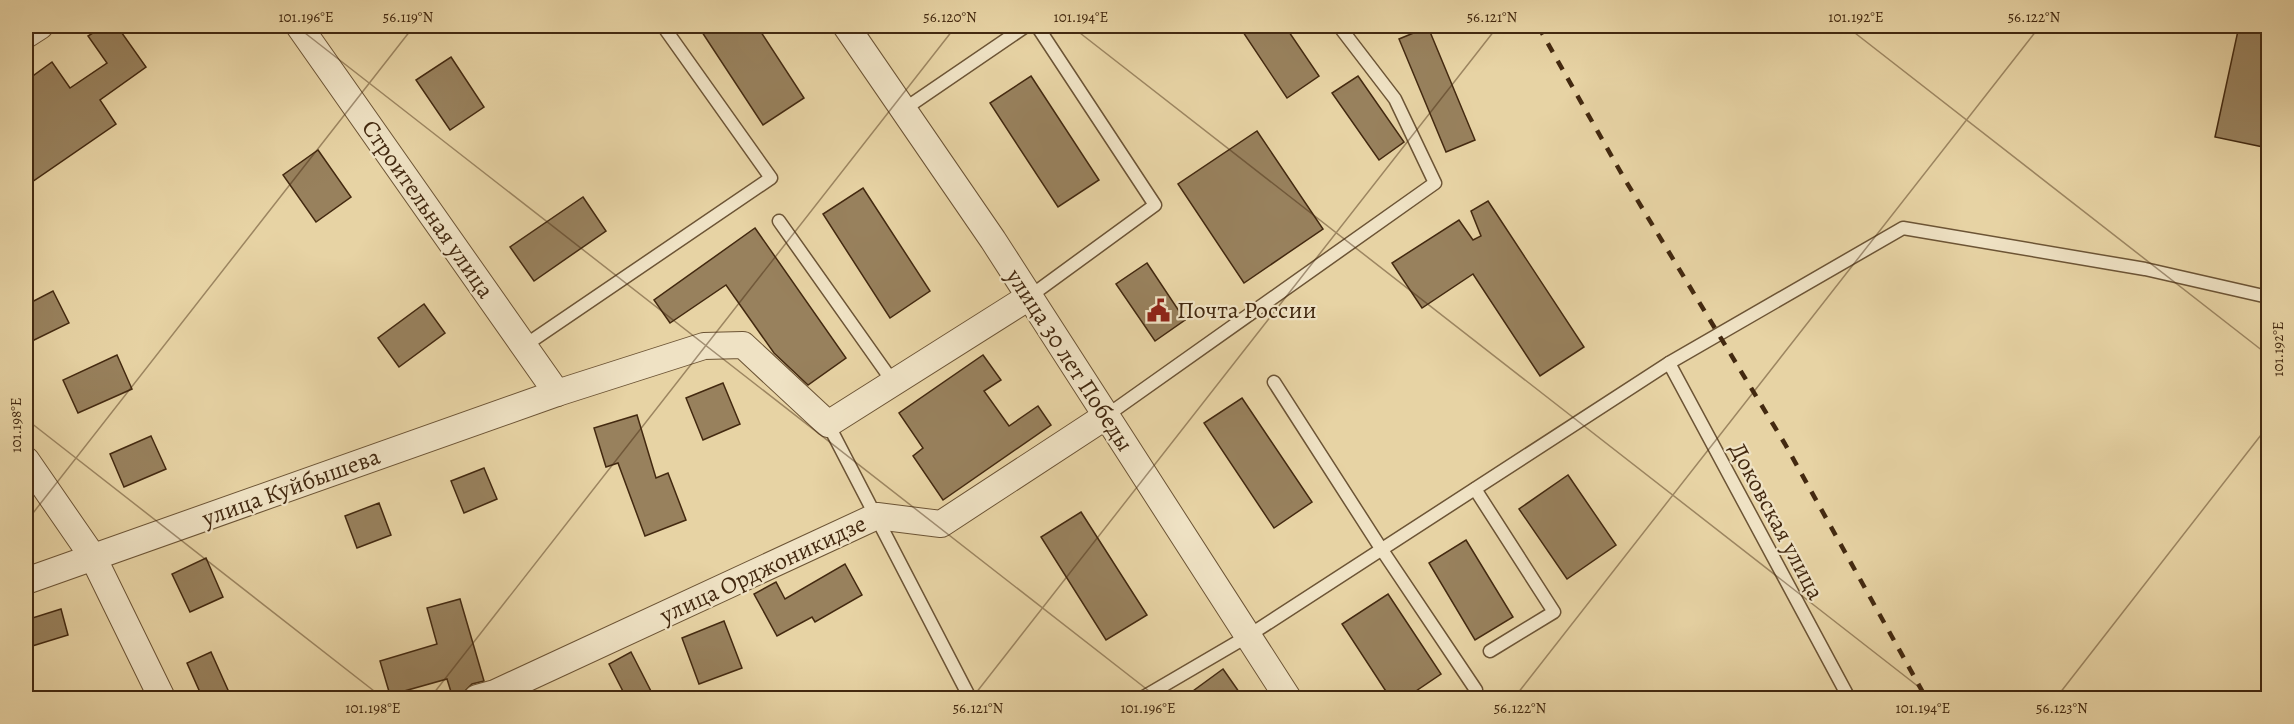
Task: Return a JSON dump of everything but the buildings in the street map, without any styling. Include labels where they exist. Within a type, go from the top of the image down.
[{"type":"street","points":[[26,35],[40,26]]},
{"type":"street","name":"Строительная улица","points":[[299,26],[557,393]]},
{"type":"street","name":"улица 30 лет Победы","points":[[846,26],[1029,297],[1288,699]]},
{"type":"street","points":[[828,424],[1029,297]]},
{"type":"street","name":"улица Куйбышева","points":[[26,581],[557,393],[704,346],[743,345],[828,424]]},
{"type":"street","name":"улица Орджоникидзе","points":[[477,699],[495,693],[877,516],[941,524],[1106,416]]},
{"type":"street","points":[[26,460],[93,557],[162,699]]},
{"type":"lane","points":[[524,346],[771,178],[663,26]]},
{"type":"lane","points":[[903,110],[1026,26]]},
{"type":"lane","points":[[1029,297],[1155,205],[1037,26]]},
{"type":"lane","points":[[1106,416],[1435,183],[1395,99],[1340,26]]},
{"type":"lane","points":[[779,221],[894,382]]},
{"type":"lane","points":[[1142,699],[1248,636],[1669,363],[1903,228],[2145,269],[2268,297]]},
{"type":"lane","name":"Доковская улица","points":[[1669,363],[1849,699]]},
{"type":"lane","points":[[1274,382],[1382,550],[1476,690],[1474,699]]},
{"type":"lane","points":[[828,424],[969,699]]},
{"type":"lane","points":[[1475,489],[1554,612],[1490,651]]},
{"type":"railway","points":[[1538,26],[1624,178],[1785,444],[1926,698]]},
{"type":"place","name":"Почта России","points":[[1159,310]]}]
